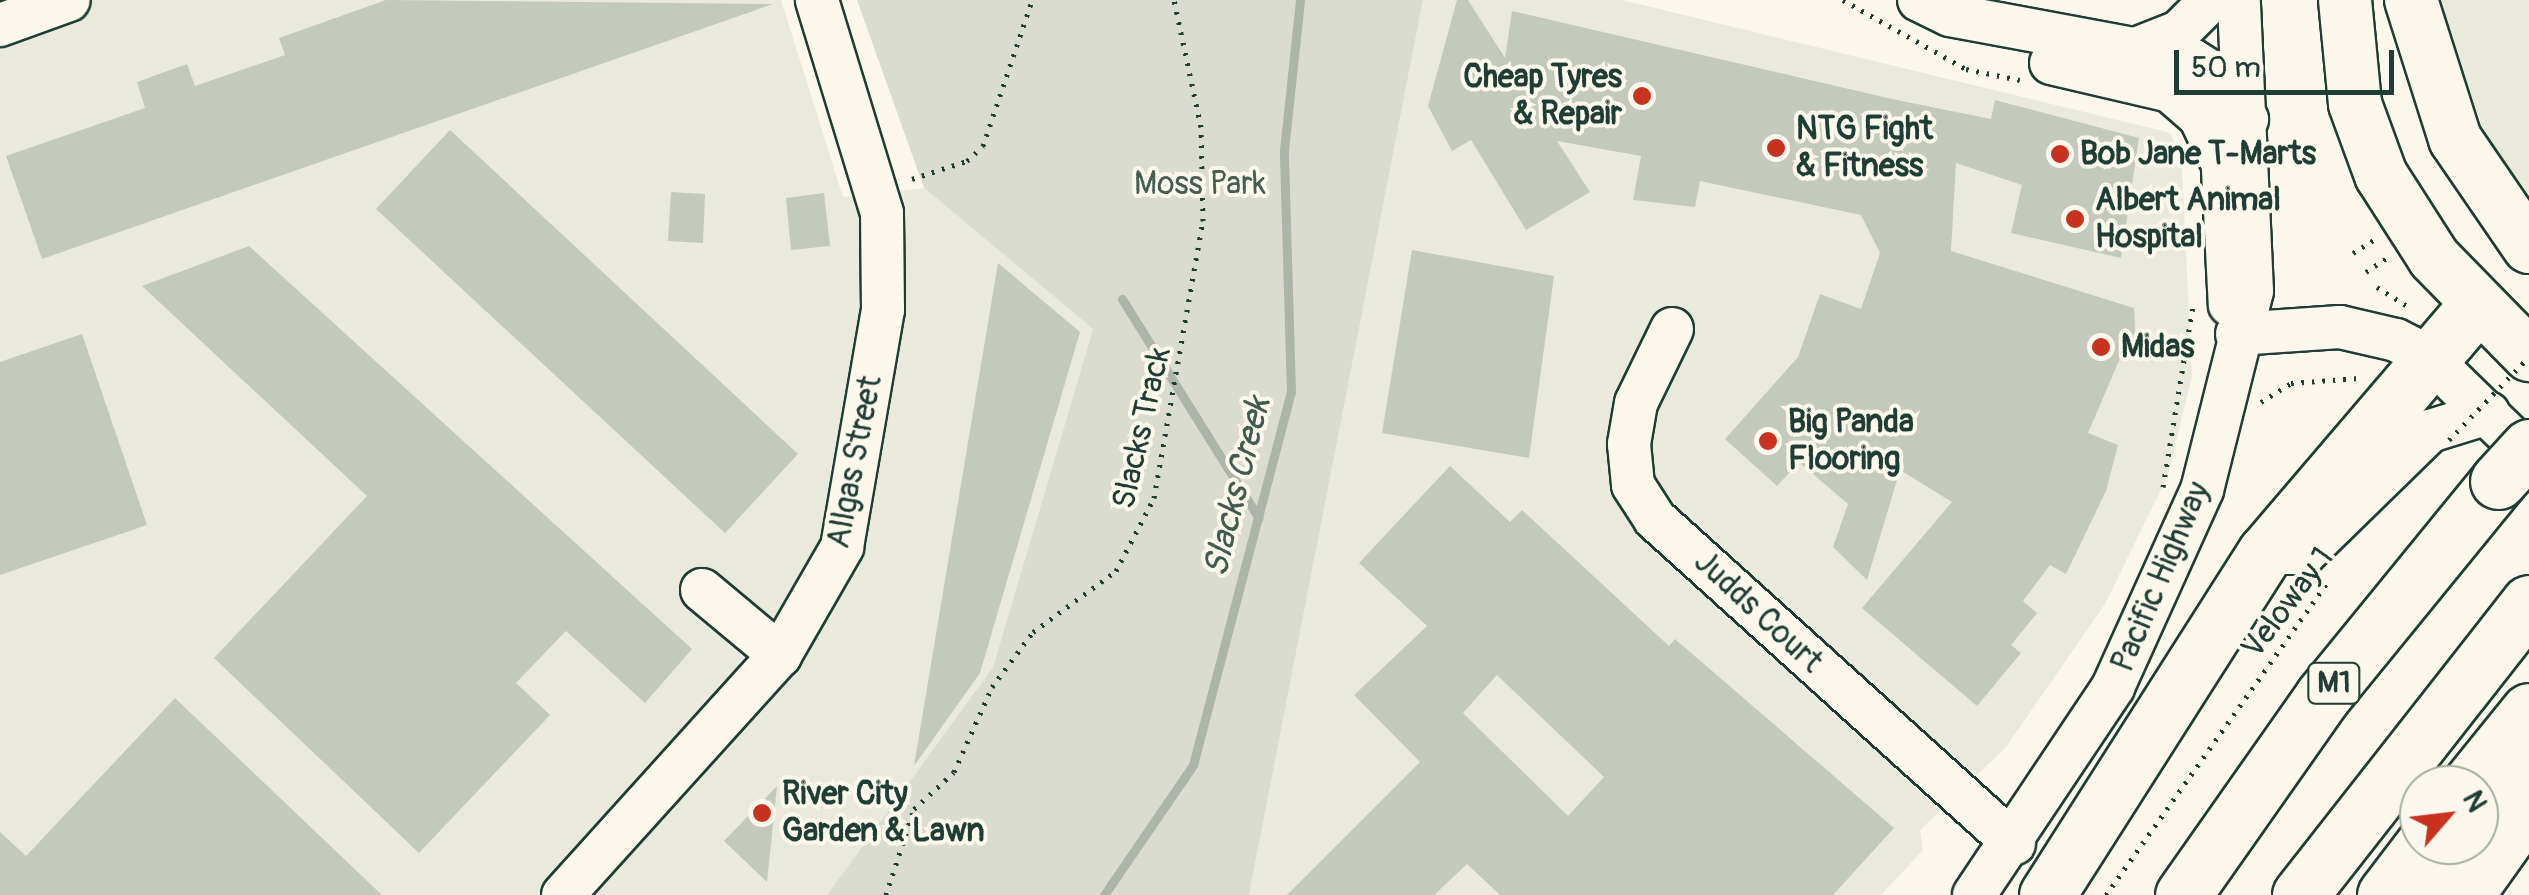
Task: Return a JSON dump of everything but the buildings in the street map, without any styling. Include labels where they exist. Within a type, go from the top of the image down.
[{"type":"highway","points":[[2047,895],[2265,553],[2418,332],[2476,305]]},
{"type":"highway","name":"M1","points":[[2183,895],[2322,697],[2519,461]]},
{"type":"highway","points":[[2300,895],[2529,603]]},
{"type":"highway","points":[[2484,765],[2529,711]]},
{"type":"highway","points":[[2385,895],[2408,865]]},
{"type":"main road","points":[[2345,0],[2351,83],[2371,152],[2416,233],[2476,305],[2529,356]]},
{"type":"main road","points":[[2411,0],[2455,138],[2529,247]]},
{"type":"main road","points":[[2476,305],[2529,271]]},
{"type":"street","points":[[0,25],[69,0]]},
{"type":"street","name":"Allgas Street","points":[[562,895],[780,655],[842,547],[882,310],[882,214],[817,0]]},
{"type":"street","points":[[2133,50],[2180,32],[2213,0]]},
{"type":"street","points":[[2213,0],[2226,73]]},
{"type":"street","points":[[2226,73],[2239,0]]},
{"type":"street","points":[[1934,8],[2226,73]]},
{"type":"street","points":[[1934,8],[1994,50],[2164,88],[2240,151]]},
{"type":"street","points":[[2164,88],[2226,73]]},
{"type":"street","name":"Pacific Highway","points":[[1974,895],[2014,843],[2113,687],[2179,552],[2252,291],[2240,151],[2226,73]]},
{"type":"street","name":"Judds Court","points":[[1672,329],[1636,403],[1629,444],[1633,484],[1656,519],[2014,843]]},
{"type":"street","points":[[2238,334],[2418,332],[2488,413],[2519,461]]},
{"type":"street","points":[[2265,553],[2305,553],[2436,426],[2488,413]]},
{"type":"street","points":[[702,590],[780,655]]},
{"type":"street","points":[[2499,813],[2529,775]]},
{"type":"street","points":[[2474,895],[2529,818]]},
{"type":"street","points":[[2433,895],[2457,865]]},
{"type":"path","points":[[912,178],[967,161],[983,146],[1032,0]]},
{"type":"path","name":"Slacks Track","points":[[886,894],[914,809],[954,772],[992,687],[1033,632],[1116,570],[1136,542],[1173,402],[1203,221],[1201,127],[1174,0]]},
{"type":"path","points":[[2353,253],[2381,234]]},
{"type":"path","points":[[2366,272],[2394,254]]},
{"type":"path","points":[[2376,287],[2418,332]]},
{"type":"path","points":[[2161,480],[2188,372],[2194,296]]},
{"type":"path","points":[[2437,455],[2529,356]]},
{"type":"path","name":"Veloway 1","points":[[2106,895],[2336,572]]},
{"type":"shaded area","points":[[0,0],[781,0],[843,197],[924,188],[1093,329],[993,667],[827,895],[0,895]]},
{"type":"shaded area","points":[[1423,0],[1622,0],[2171,133],[2182,168],[2192,376],[2168,475],[2105,604],[2006,747],[1920,830],[1923,850],[1881,895],[1249,895]]},
{"type":"shaded area","points":[[2439,0],[2529,0],[2529,193],[2486,138]]},
{"type":"green space","name":"Moss Park","points":[[857,0],[1423,0],[1249,895],[827,895],[993,667],[1093,329],[924,188]]},
{"type":"waterway","name":"Slacks Creek","points":[[1104,895],[1193,765],[1291,392],[1284,150],[1300,0]]},
{"type":"waterway","points":[[1122,299],[1259,518]]},
{"type":"place","name":"Cheap Tyres & Repair","points":[[1642,96]]},
{"type":"place","name":"NTG Fight & Fitness","points":[[1776,148]]},
{"type":"place","name":"Bob Jane T-Marts","points":[[2060,154]]},
{"type":"place","name":"Albert Animal Hospital","points":[[2075,219]]},
{"type":"place","name":"Midas","points":[[2101,347]]},
{"type":"place","name":"Big Panda Flooring","points":[[1768,441]]},
{"type":"place","name":"River City Garden & Lawn","points":[[762,813]]}]
